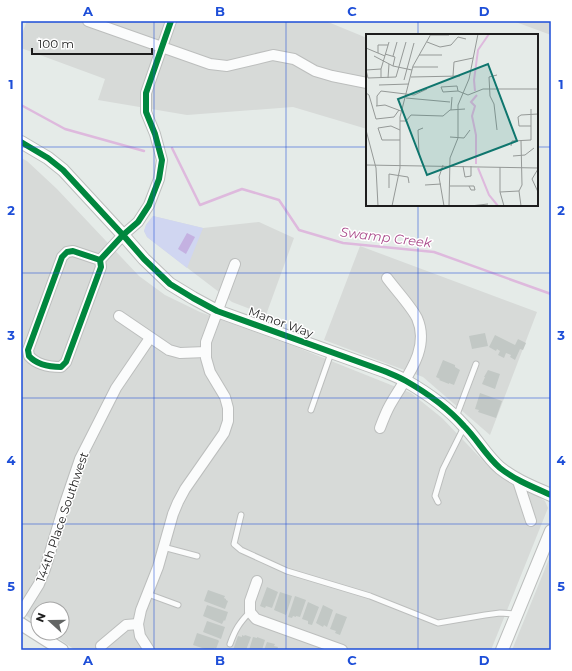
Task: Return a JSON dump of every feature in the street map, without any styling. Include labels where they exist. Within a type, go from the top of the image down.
[{"type":"street","points":[[88,21],[210,64],[227,66],[273,55],[294,59],[320,73],[366,83]]},
{"type":"street","points":[[100,260],[73,251],[67,252],[62,258],[28,350],[29,356],[32,360],[51,367],[61,367],[66,362],[101,268],[100,260],[123,235],[138,222],[149,205],[159,179],[162,160],[155,134],[146,112],[146,93],[171,21]]},
{"type":"street","name":"Manor Way","points":[[21,142],[48,158],[63,170],[144,259],[170,284],[217,311],[384,371],[405,380],[441,404],[465,426],[488,456],[500,468],[518,481],[551,495]]},
{"type":"street","points":[[149,650],[140,636],[138,624],[140,610],[148,594],[158,567],[173,514],[185,488],[224,433],[228,421],[228,408],[225,397],[210,372],[206,358],[206,342],[235,264]]},
{"type":"street","points":[[380,428],[390,405],[420,350],[421,341],[421,328],[416,316],[387,278]]},
{"type":"street","points":[[120,316],[169,350],[180,353],[206,352]]},
{"type":"street","name":"144th Place Southwest","points":[[21,613],[39,584],[45,569],[80,459],[116,388],[150,338]]},
{"type":"street","points":[[518,481],[531,521]]},
{"type":"street","points":[[502,650],[549,540]]},
{"type":"street","points":[[257,581],[250,601],[250,612],[256,619],[342,650]]},
{"type":"street","points":[[21,624],[62,650]]},
{"type":"street","points":[[101,646],[126,625],[138,624]]},
{"type":"lane","points":[[311,410],[331,352]]},
{"type":"lane","points":[[456,418],[476,364]]},
{"type":"lane","points":[[438,502],[435,496],[443,469],[465,426]]},
{"type":"lane","points":[[241,515],[234,544],[242,550],[287,571],[370,596],[438,623],[500,613],[517,614]]},
{"type":"lane","points":[[163,547],[197,556]]},
{"type":"lane","points":[[148,594],[178,605]]},
{"type":"lane","points":[[230,644],[236,629],[250,612]]},
{"type":"shaded area","points":[[27,21],[328,22],[366,38],[366,129],[293,107],[187,115],[98,100],[105,79],[21,48],[21,36]]},
{"type":"shaded area","points":[[513,21],[551,21],[551,35]]},
{"type":"shaded area","points":[[21,158],[27,161],[57,189],[139,276],[165,295],[200,312],[296,347],[411,393],[442,418],[489,467],[545,501],[548,508],[491,650],[75,650],[62,641],[70,641],[70,601],[30,601],[30,618],[21,612]]},
{"type":"shaded area","points":[[153,216],[203,228],[259,222],[294,238],[266,315],[232,302],[147,237],[144,231],[146,225]]},
{"type":"shaded area","points":[[153,216],[203,228],[187,268],[147,237],[144,231],[146,225]]},
{"type":"shaded area","points":[[187,233],[195,237],[186,254],[178,249]]},
{"type":"shaded area","points":[[360,246],[537,312],[490,435],[423,377],[324,340]]},
{"type":"shaded area","points":[[551,554],[551,650],[512,650]]},
{"type":"building","points":[[485,333],[488,346],[472,349],[469,336]]},
{"type":"building","points":[[495,335],[515,345],[518,339],[526,343],[523,350],[520,349],[515,360],[510,357],[511,355],[506,353],[504,358],[498,355],[500,351],[497,349],[496,351],[489,347]]},
{"type":"building","points":[[443,360],[455,365],[455,367],[460,370],[454,385],[439,380],[440,379],[436,377]]},
{"type":"building","points":[[488,370],[500,374],[495,389],[482,384]]},
{"type":"building","points":[[480,393],[502,401],[496,418],[478,412],[479,410],[475,409]]},
{"type":"building","points":[[267,587],[278,592],[272,608],[260,606]]},
{"type":"building","points":[[208,590],[225,596],[224,598],[228,601],[225,609],[204,601]]},
{"type":"building","points":[[280,592],[292,596],[286,615],[274,610]]},
{"type":"building","points":[[295,596],[306,600],[300,617],[293,616],[292,618],[288,617]]},
{"type":"building","points":[[308,602],[319,607],[312,625],[308,624],[308,621],[302,619]]},
{"type":"building","points":[[207,605],[228,612],[225,621],[224,620],[222,624],[203,616]]},
{"type":"building","points":[[323,605],[333,610],[327,627],[324,625],[323,627],[316,623]]},
{"type":"building","points":[[336,613],[347,617],[340,635],[335,633],[336,631],[330,629]]},
{"type":"building","points":[[207,621],[225,627],[221,639],[203,632]]},
{"type":"building","points":[[197,633],[218,640],[216,649],[214,648],[214,650],[208,650],[193,645]]},
{"type":"building","points":[[242,635],[251,637],[246,650],[233,650],[238,636],[242,637]]},
{"type":"building","points":[[253,637],[265,640],[262,650],[249,650]]},
{"type":"building","points":[[267,642],[275,644],[274,646],[278,647],[277,650],[264,650]]},
{"type":"waterway","name":"Swamp Creek","points":[[21,105],[65,129],[144,151]]},
{"type":"waterway","name":"Swamp Creek","points":[[172,148],[200,205],[242,189],[279,200],[299,230],[343,243],[434,252],[551,294]]},
{"type":"cycle path","points":[[100,260],[73,251],[67,252],[62,257],[28,350],[29,356],[36,362],[48,366],[61,367],[66,362],[101,267],[100,260],[123,235],[138,222],[149,205],[159,179],[162,160],[155,134],[146,112],[146,93],[171,21]]},
{"type":"cycle path","points":[[21,142],[48,158],[63,170],[144,259],[170,284],[217,311],[384,371],[406,381],[429,396],[458,419],[500,468],[518,480],[551,495]]}]
